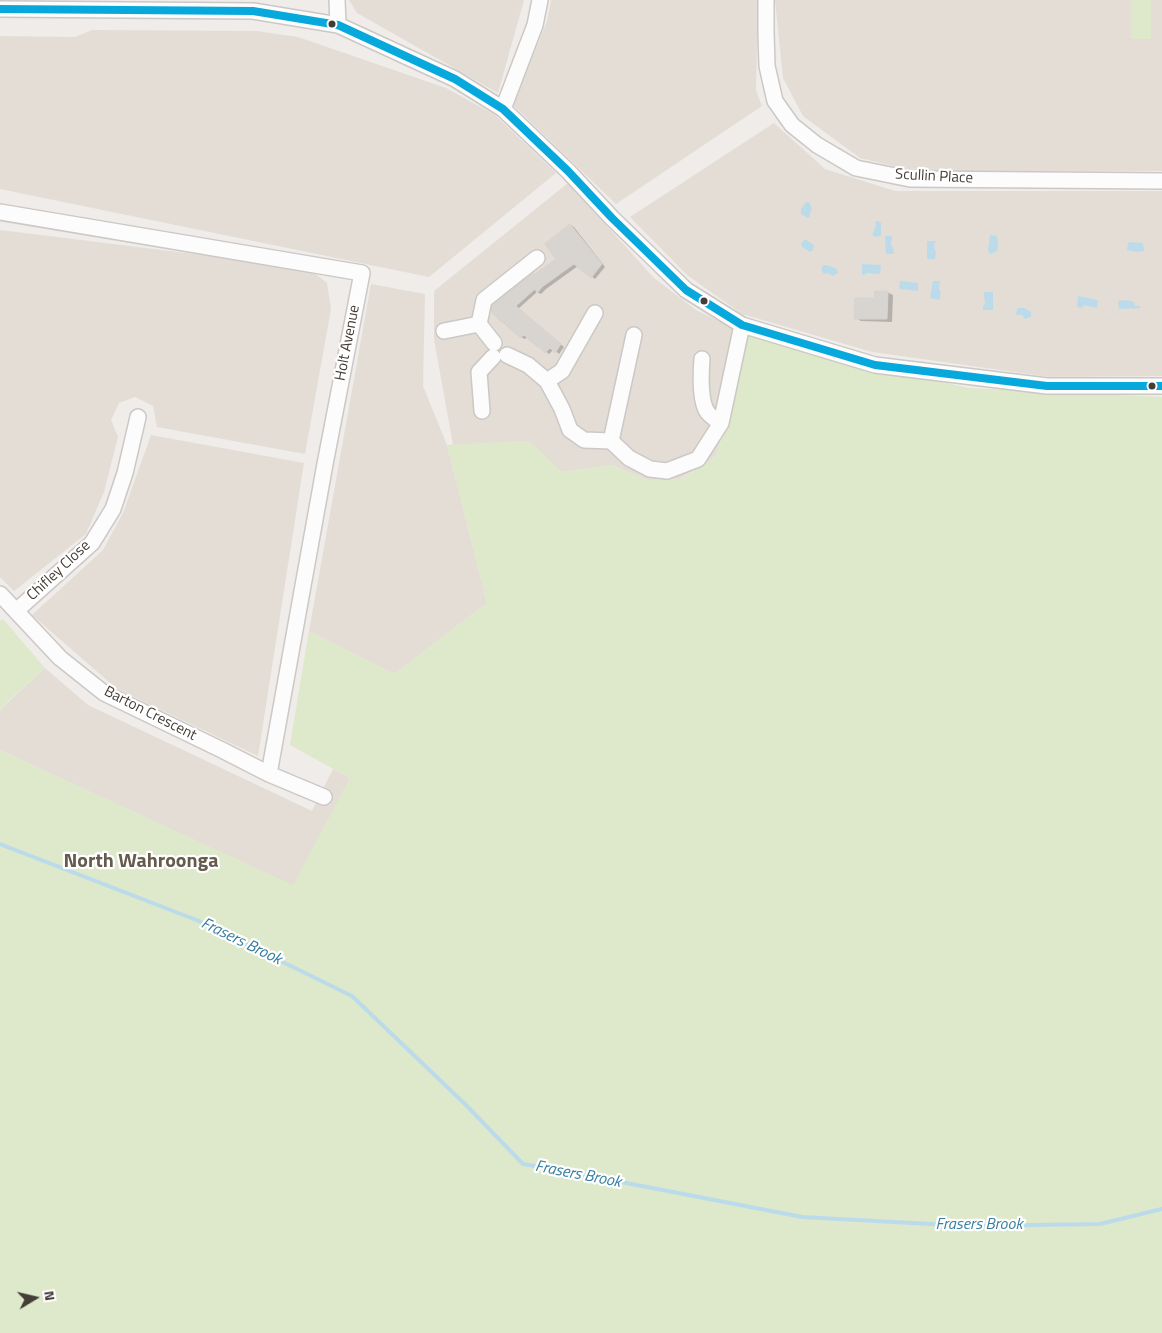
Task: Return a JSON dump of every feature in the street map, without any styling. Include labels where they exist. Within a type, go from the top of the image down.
[{"type":"street","points":[[337,0],[338,25]]},
{"type":"street","points":[[503,108],[535,25],[540,0]]},
{"type":"street","name":"Scullin Place","points":[[766,0],[767,66],[776,100],[792,125],[817,145],[856,168],[910,179],[1162,181]]},
{"type":"street","points":[[0,9],[253,11],[338,25],[455,79],[503,108],[686,290],[742,325],[875,365],[1047,386],[1162,386]]},
{"type":"street","name":"Holt Avenue","points":[[0,212],[362,272],[269,774]]},
{"type":"street","points":[[537,258],[484,300],[479,324],[498,352],[528,365],[547,381],[562,409],[570,430],[584,440],[611,441],[629,458],[650,469],[667,471],[698,459],[721,423],[742,325]]},
{"type":"street","points":[[547,381],[562,372],[595,313]]},
{"type":"street","points":[[444,331],[479,324]]},
{"type":"street","points":[[611,441],[634,335]]},
{"type":"street","points":[[482,411],[479,372],[498,352]]},
{"type":"street","points":[[702,359],[701,374],[705,409],[721,423]]},
{"type":"street","name":"Chifley Close","points":[[16,611],[92,543],[113,509],[125,473],[138,417]]},
{"type":"street","name":"Barton Crescent","points":[[0,594],[60,658],[104,693],[269,774],[324,797]]},
{"type":"shaded area","points":[[349,0],[524,0],[498,93],[357,13]]},
{"type":"shaded area","points":[[551,0],[758,0],[756,90],[762,106],[616,204],[513,105],[547,21]]},
{"type":"shaded area","points":[[775,0],[1162,0],[1162,171],[918,172],[860,158],[803,116],[783,78]]},
{"type":"shaded area","points":[[92,30],[257,31],[298,37],[446,88],[495,115],[556,173],[429,277],[0,189],[0,36],[75,37]]},
{"type":"shaded area","points":[[774,123],[825,169],[895,191],[1162,191],[1162,376],[1050,377],[872,352],[742,314],[687,275],[630,217]]},
{"type":"shaded area","points":[[568,183],[654,278],[696,310],[748,335],[716,456],[680,479],[648,480],[612,465],[561,472],[529,441],[453,445],[434,339],[434,291]]},
{"type":"shaded area","points":[[0,230],[308,268],[327,283],[331,309],[305,454],[157,427],[153,406],[135,397],[119,403],[111,420],[118,437],[104,492],[86,534],[14,591],[0,577]]},
{"type":"shaded area","points":[[371,284],[425,294],[423,386],[447,445],[487,603],[394,674],[309,631]]},
{"type":"shaded area","points":[[151,435],[304,463],[258,756],[117,689],[32,615],[103,550],[123,513]]},
{"type":"shaded area","points":[[45,668],[88,705],[312,811],[333,769],[350,778],[294,886],[0,750],[0,711]]},
{"type":"green space","points":[[1131,0],[1151,0],[1151,39],[1131,39]]},
{"type":"green space","points":[[748,335],[968,388],[1162,397],[1162,1333],[0,1333],[0,750],[293,885],[350,778],[290,745],[309,631],[394,674],[487,603],[447,445],[529,441],[561,472],[612,465],[648,480],[681,479],[716,456]]},
{"type":"green space","points":[[3,619],[45,668],[7,702],[0,711],[0,621]]},
{"type":"water","points":[[806,202],[809,202],[812,209],[808,218],[801,214],[801,209]]},
{"type":"water","points":[[875,222],[881,223],[881,236],[876,237],[872,235],[876,226]]},
{"type":"water","points":[[990,235],[997,236],[998,243],[998,250],[991,254],[988,251]]},
{"type":"water","points":[[885,236],[892,236],[891,245],[894,254],[886,254]]},
{"type":"water","points":[[805,239],[814,245],[813,250],[810,252],[802,247],[801,244]]},
{"type":"water","points":[[927,241],[936,241],[934,245],[935,259],[927,259]]},
{"type":"water","points":[[1128,243],[1143,243],[1144,251],[1127,250]]},
{"type":"water","points":[[862,264],[881,265],[880,274],[866,273],[862,275]]},
{"type":"water","points":[[823,265],[837,269],[838,273],[833,276],[828,273],[824,274],[821,270]]},
{"type":"water","points":[[900,281],[918,283],[918,291],[899,289]]},
{"type":"water","points":[[933,281],[940,281],[939,289],[941,293],[939,300],[930,298]]},
{"type":"water","points":[[984,292],[993,292],[993,310],[983,310],[985,304]]},
{"type":"water","points":[[1078,296],[1098,300],[1097,308],[1084,305],[1082,308],[1077,307]]},
{"type":"water","points":[[1118,301],[1134,302],[1135,306],[1140,306],[1140,308],[1119,309]]},
{"type":"water","points":[[1019,308],[1024,308],[1031,312],[1031,317],[1024,319],[1023,315],[1016,315]]},
{"type":"building","points":[[570,224],[602,264],[591,278],[574,264],[542,287],[537,293],[535,289],[516,306],[561,344],[555,353],[550,348],[545,353],[524,335],[520,338],[501,322],[491,311],[492,305],[533,273],[534,275],[556,259],[545,244]]},
{"type":"building","points":[[875,291],[888,291],[887,319],[854,319],[855,298],[874,298]]},
{"type":"waterway","name":"Frasers Brook","points":[[0,844],[199,921],[352,996],[466,1105],[523,1164],[802,1217],[967,1226],[1100,1224],[1162,1209]]},
{"type":"transit line","points":[[0,9],[253,11],[338,25],[455,79],[503,109],[568,171],[612,218],[686,290],[742,325],[875,365],[1047,386],[1162,386]]},
{"type":"district","name":"North Wahroonga","points":[[141,862]]}]
